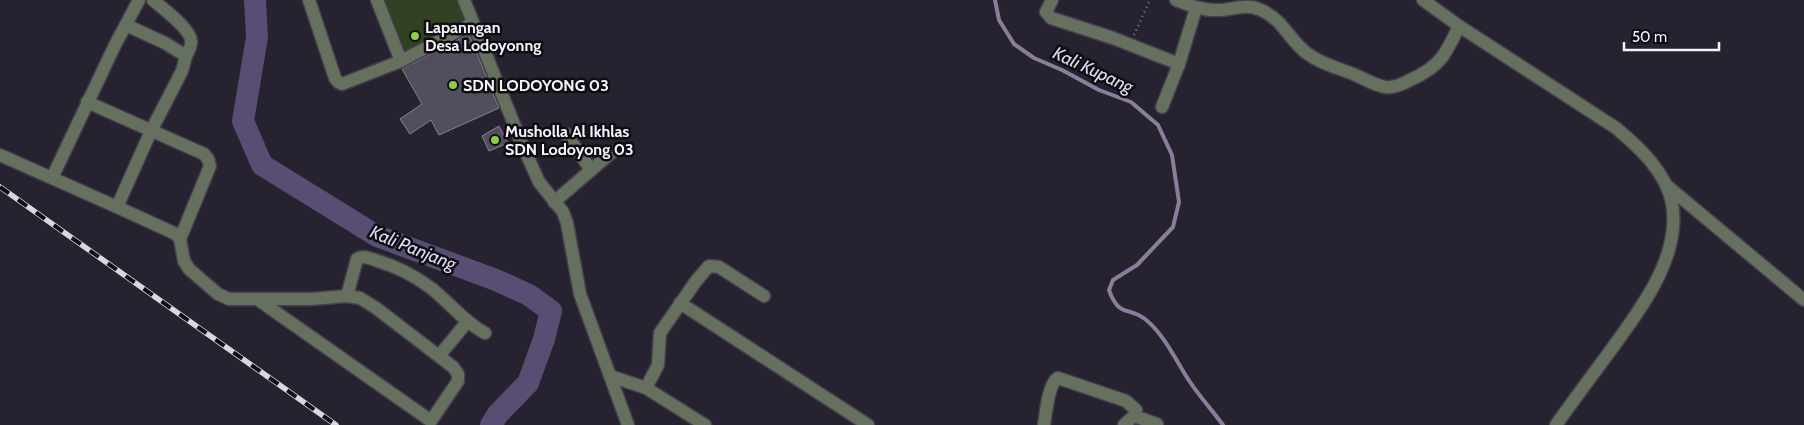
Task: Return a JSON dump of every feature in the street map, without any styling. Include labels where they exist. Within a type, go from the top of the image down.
[{"type":"street","points":[[52,178],[87,102],[139,0]]},
{"type":"street","points":[[117,207],[151,131],[182,71],[192,41],[183,26],[153,0]]},
{"type":"street","points":[[309,0],[335,78],[338,82],[345,83],[401,61],[473,23]]},
{"type":"street","points":[[377,0],[401,61]]},
{"type":"street","points":[[464,0],[522,144],[540,182],[563,212],[567,222],[580,294],[628,425]]},
{"type":"street","points":[[1052,0],[1046,12],[1051,18],[1178,64]]},
{"type":"street","points":[[1176,0],[1196,8],[1220,10],[1244,6],[1260,9],[1287,29],[1306,53],[1321,62],[1386,87],[1400,85],[1425,74],[1439,63],[1447,52],[1458,26]]},
{"type":"street","points":[[1423,0],[1458,26],[1616,128],[1634,143],[1650,161],[1665,184],[1672,204],[1672,238],[1659,276],[1638,312],[1556,425]]},
{"type":"street","points":[[1162,107],[1196,8]]},
{"type":"street","points":[[126,25],[165,43],[186,56]]},
{"type":"street","points":[[87,102],[204,154],[210,166],[180,238],[184,261],[189,269],[218,294],[229,299],[257,298],[311,299],[347,296],[360,298],[376,308],[453,367],[458,374],[458,381],[434,423],[257,298]]},
{"type":"street","points":[[566,134],[591,170]]},
{"type":"street","points":[[554,202],[612,152]]},
{"type":"street","points":[[0,155],[171,230],[180,238]]},
{"type":"street","points":[[1665,184],[1804,300]]},
{"type":"street","points":[[347,296],[357,259],[363,257],[392,265],[419,280],[432,289],[467,322],[485,333]]},
{"type":"street","points":[[646,388],[658,365],[660,333],[696,281],[709,266],[719,267],[764,296]]},
{"type":"street","points":[[680,303],[868,425]]},
{"type":"street","points":[[439,356],[467,322]]},
{"type":"street","points":[[610,376],[646,388],[705,425]]},
{"type":"street","points":[[1044,425],[1052,387],[1058,378],[1126,401],[1136,410],[1129,421],[1157,424]]},
{"type":"path","points":[[1130,46],[1150,0]]},
{"type":"green space","name":"Lapanngan Desa Lodoyonng","points":[[383,0],[457,0],[465,18],[402,53]]},
{"type":"building","name":"SDN LODOYONG 03","points":[[469,34],[499,108],[439,135],[431,120],[410,134],[400,119],[422,104],[402,69]]},
{"type":"building","name":"Musholla Al Ikhlas SDN Lodoyong 03","points":[[499,126],[508,143],[489,151],[482,136]]},
{"type":"waterway","name":"Kali Panjang","points":[[255,0],[257,37],[243,121],[262,165],[377,236],[496,280],[529,295],[551,311],[544,339],[528,383],[498,414],[491,425]]},
{"type":"waterway","name":"Kali Kupang","points":[[995,0],[999,20],[1014,44],[1034,58],[1062,70],[1099,90],[1131,102],[1158,125],[1172,155],[1179,202],[1173,227],[1137,265],[1113,280],[1109,290],[1116,305],[1139,315],[1152,325],[1170,349],[1194,388],[1223,425]]},
{"type":"railway","points":[[0,187],[336,425]]},
{"type":"place","name":"Lapanngan Desa Lodoyonng","points":[[415,36]]},
{"type":"place","name":"SDN LODOYONG 03","points":[[453,85]]},
{"type":"place","name":"Musholla Al Ikhlas SDN Lodoyong 03","points":[[495,140]]}]
